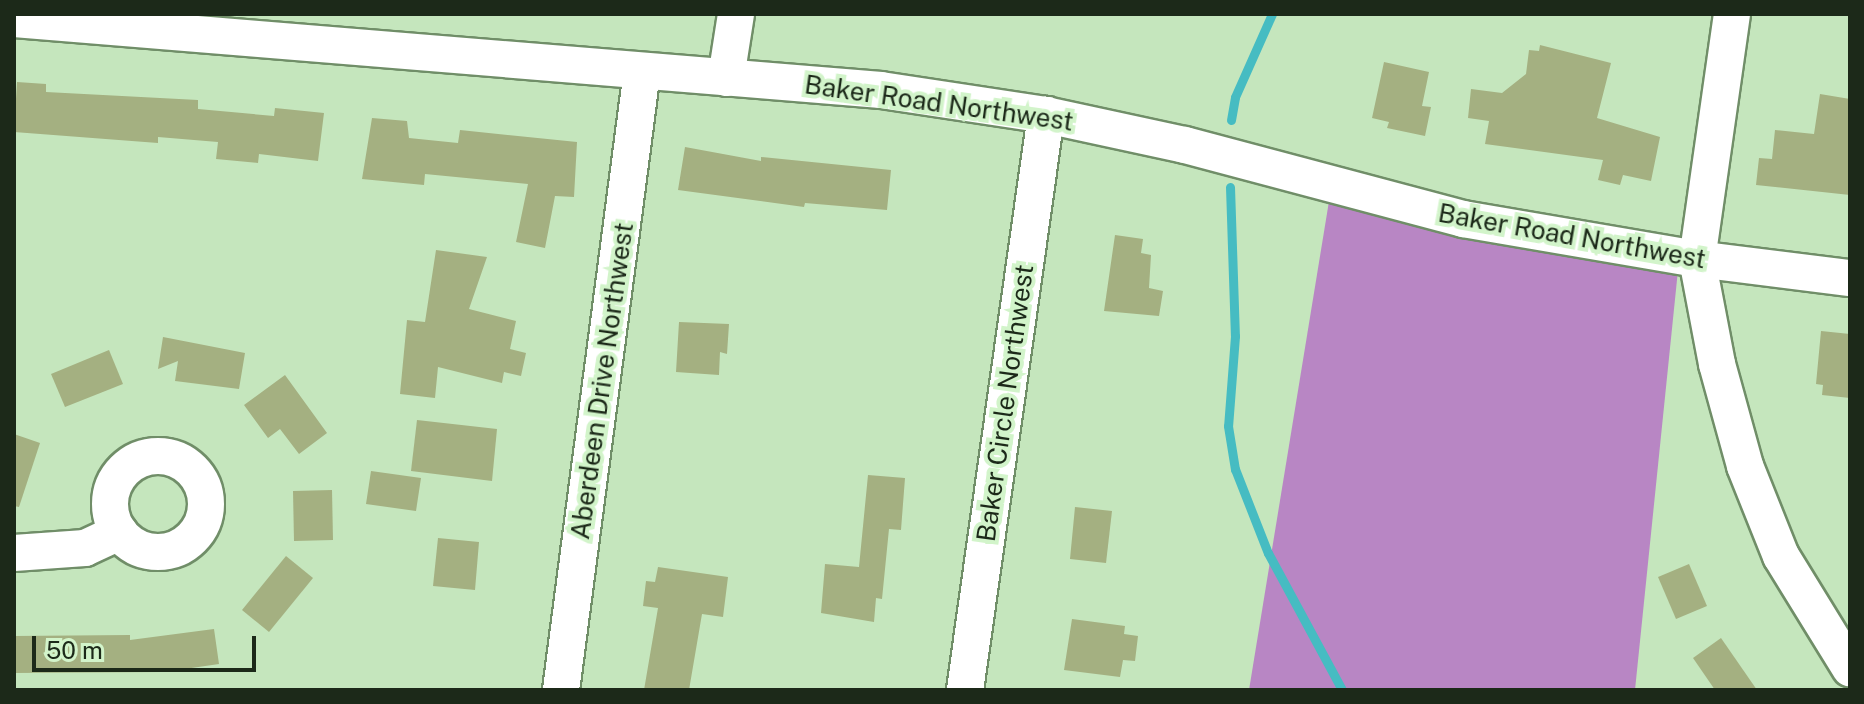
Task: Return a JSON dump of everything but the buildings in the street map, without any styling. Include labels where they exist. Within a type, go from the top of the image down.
[{"type":"street","points":[[726,78],[736,14]]},
{"type":"street","points":[[1732,14],[1697,259],[1717,364],[1745,466],[1781,556],[1850,668]]},
{"type":"street","name":"Baker Road Northwest","points":[[14,19],[881,90],[1046,115],[1185,145],[1463,219],[1697,259],[1850,278]]},
{"type":"street","name":"Aberdeen Drive Northwest","points":[[561,690],[642,71]]},
{"type":"street","name":"Baker Circle Northwest","points":[[965,690],[1046,115]]},
{"type":"street","points":[[14,553],[85,548],[119,532]]},
{"type":"shaded area","points":[[1331,189],[1678,270],[1635,690],[1249,690]]},
{"type":"waterway","points":[[1231,120],[1235,97],[1272,14]]},
{"type":"waterway","points":[[1230,187],[1235,336],[1228,426],[1235,469],[1268,553],[1342,690]]}]
